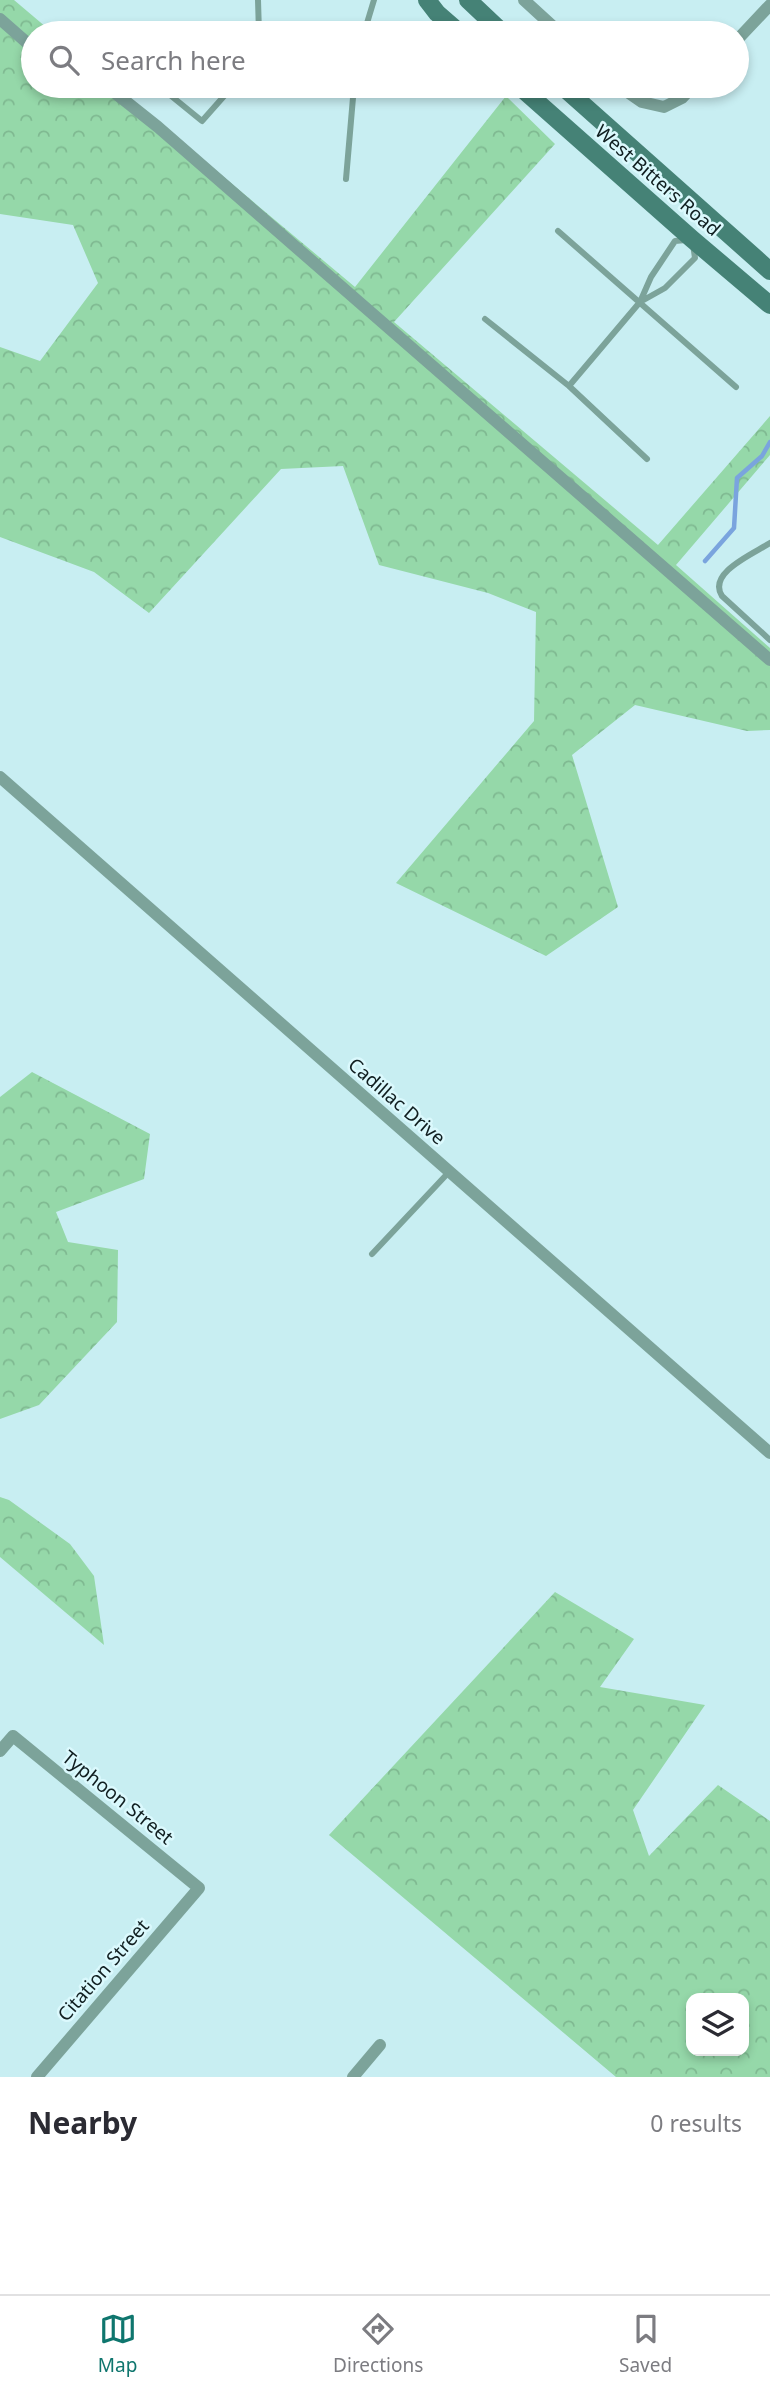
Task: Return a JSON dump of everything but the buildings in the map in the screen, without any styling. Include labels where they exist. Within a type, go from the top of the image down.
[{"type":"main road","points":[[426,0],[446,21]]},
{"type":"main road","points":[[468,0],[490,21]]},
{"type":"main road","name":"West Bitters Road","points":[[533,98],[770,305]]},
{"type":"main road","name":"West Bitters Road","points":[[575,98],[770,271]]},
{"type":"main road","points":[[692,239],[709,217]]},
{"type":"street","points":[[524,0],[547,21]]},
{"type":"street","points":[[749,27],[770,5]]},
{"type":"street","points":[[0,19],[21,37]]},
{"type":"street","points":[[122,98],[770,660]]},
{"type":"street","points":[[636,98],[664,107],[682,98]]},
{"type":"street","name":"Cadillac Drive","points":[[0,777],[770,1453]]},
{"type":"street","name":"Typhoon Street","points":[[0,1751],[13,1736],[199,1888]]},
{"type":"street","name":"Citation Street","points":[[37,2077],[199,1888]]},
{"type":"street","points":[[353,2077],[380,2045]]},
{"type":"lane","points":[[258,0],[259,21]]},
{"type":"lane","points":[[368,21],[374,0]]},
{"type":"lane","points":[[174,98],[202,121],[222,98]]},
{"type":"lane","points":[[346,180],[353,98]]},
{"type":"lane","points":[[558,231],[736,387]]},
{"type":"lane","points":[[569,386],[640,302],[651,277],[675,241],[692,239],[695,258],[665,288],[640,302]]},
{"type":"lane","points":[[485,319],[569,386],[648,459]]},
{"type":"lane","points":[[770,542],[724,572],[717,588],[722,596],[770,640]]},
{"type":"lane","points":[[372,1254],[449,1172]]},
{"type":"green space","points":[[0,0],[14,0],[39,21],[21,21],[21,98],[129,98],[355,287],[504,98],[508,98],[555,144],[394,322],[658,545],[770,416],[770,455],[676,565],[770,648],[770,730],[747,731],[635,705],[572,755],[618,907],[546,956],[396,883],[534,721],[536,612],[488,593],[379,565],[343,466],[281,469],[149,613],[94,572],[0,537],[0,347],[40,361],[98,283],[73,225],[0,214]]},
{"type":"green space","points":[[32,1072],[150,1134],[144,1179],[56,1212],[68,1242],[118,1250],[117,1322],[39,1405],[0,1419],[0,1097]]},
{"type":"green space","points":[[0,1497],[9,1500],[70,1544],[94,1576],[104,1645],[0,1557]]},
{"type":"green space","points":[[555,1592],[634,1639],[600,1687],[705,1705],[633,1810],[649,1856],[718,1785],[770,1821],[770,2077],[616,2077],[329,1835]]},
{"type":"waterway","points":[[705,561],[734,528],[737,478],[762,456],[770,442]]}]
